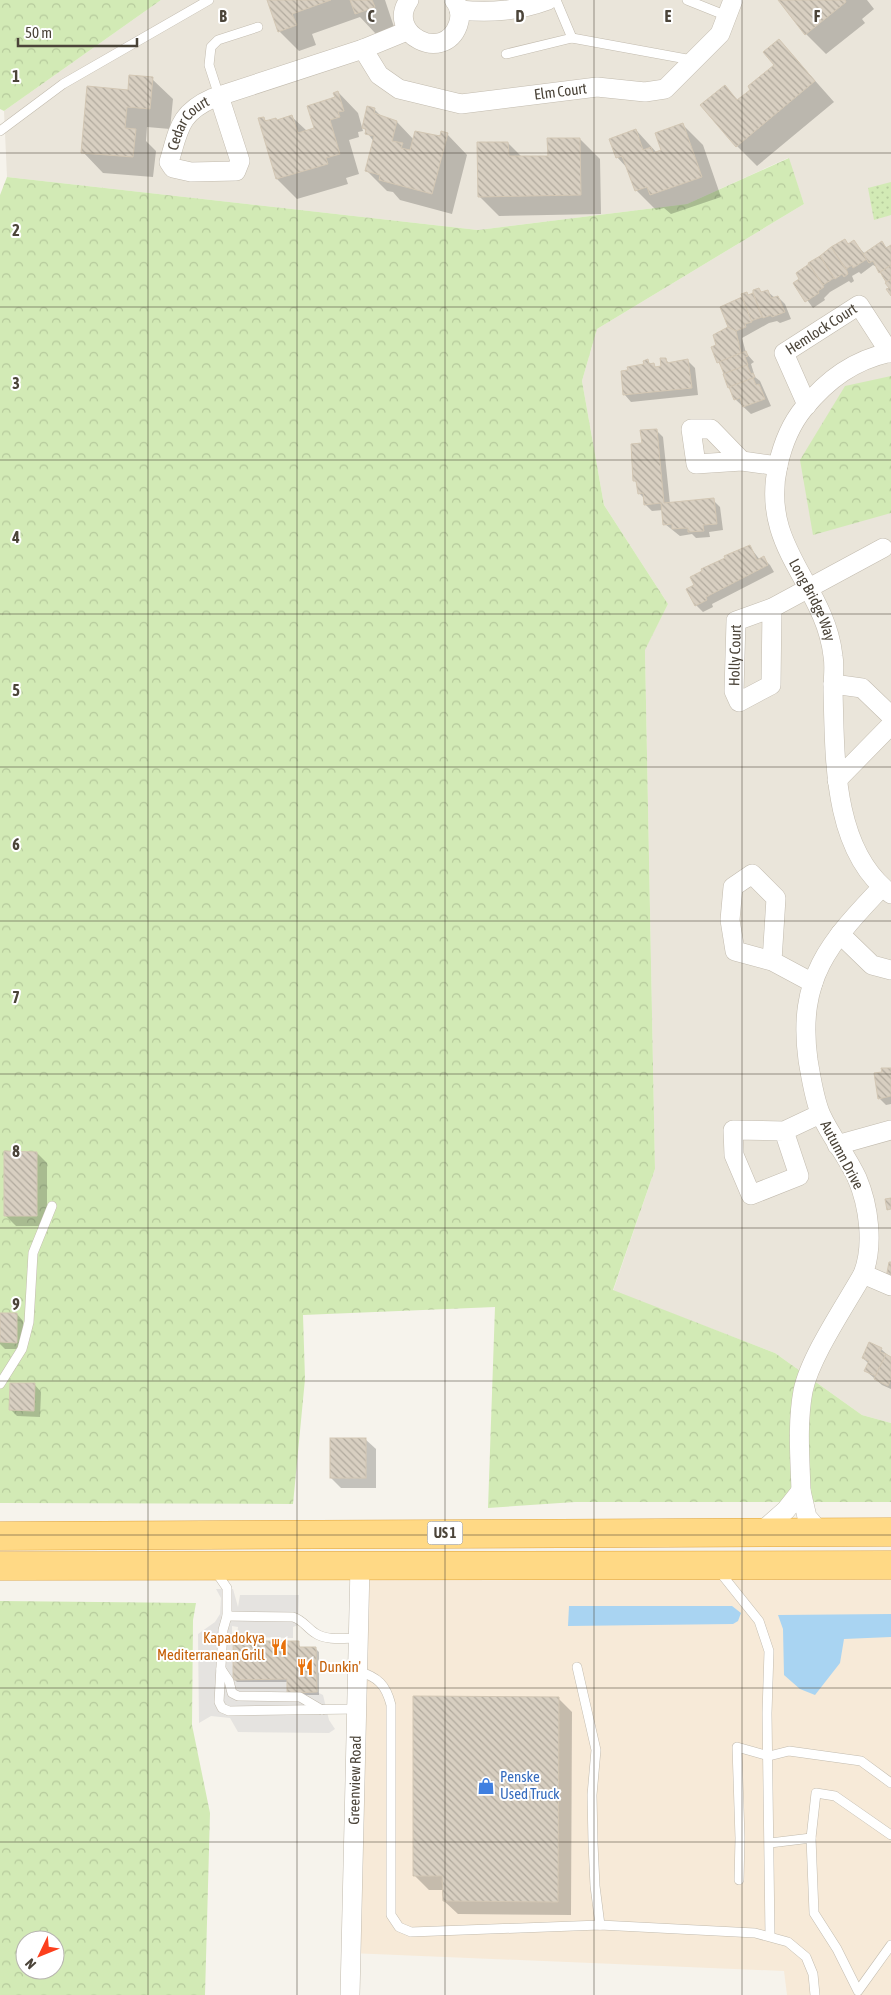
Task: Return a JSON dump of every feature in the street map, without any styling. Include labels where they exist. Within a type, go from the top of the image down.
[{"type":"highway","name":"US 1","points":[[0,1536],[762,1531],[891,1532]]},
{"type":"highway","name":"US 1","points":[[0,1566],[891,1565]]},
{"type":"street","points":[[409,0],[403,17],[408,31],[413,38],[423,43],[441,43],[451,37],[459,22],[457,5],[502,11],[518,9],[548,0]]},
{"type":"street","name":"Elm Court","points":[[363,49],[379,75],[399,89],[461,104],[597,87],[645,92],[665,89],[720,34],[730,8]]},
{"type":"street","name":"Cedar Court","points":[[219,96],[240,161],[236,171],[191,172],[174,168],[169,162],[182,122],[196,105],[219,96],[363,49],[408,31]]},
{"type":"street","name":"Hemlock Court","points":[[806,405],[784,353],[851,310],[859,305],[890,352]]},
{"type":"street","name":"Long Bridge Way","points":[[886,890],[867,870],[855,849],[849,833],[837,780],[833,656],[827,629],[787,548],[776,518],[774,483],[783,442],[797,416],[820,389],[844,370],[859,362],[890,352]]},
{"type":"street","points":[[742,461],[778,466]]},
{"type":"street","points":[[772,608],[883,548]]},
{"type":"street","points":[[833,684],[862,688],[891,716]]},
{"type":"street","points":[[837,780],[891,725]]},
{"type":"street","name":"Autumn Drive","points":[[819,1531],[807,1517],[801,1492],[800,1416],[804,1390],[810,1370],[863,1274],[869,1258],[868,1230],[863,1196],[856,1178],[820,1114],[806,1044],[806,1016],[818,966],[840,934],[886,890]]},
{"type":"street","points":[[840,934],[872,966],[891,970]]},
{"type":"street","points":[[772,961],[813,983]]},
{"type":"street","points":[[784,1131],[820,1114]]},
{"type":"street","points":[[837,1145],[891,1130]]},
{"type":"street","points":[[863,1274],[891,1286]]},
{"type":"street","points":[[762,1531],[801,1492]]},
{"type":"street","name":"Greenview Road","points":[[350,1995],[360,1566]]},
{"type":"lane","points":[[0,131],[64,84],[209,0]]},
{"type":"lane","points":[[556,0],[572,38]]},
{"type":"lane","points":[[687,0],[730,8]]},
{"type":"lane","points":[[219,96],[210,65],[211,46],[218,40],[258,27]]},
{"type":"lane","points":[[506,54],[572,38],[692,60]]},
{"type":"lane","points":[[0,1384],[22,1349],[29,1322],[33,1253],[52,1206]]},
{"type":"lane","points":[[211,1566],[227,1588],[227,1616],[223,1630],[219,1702],[225,1710],[357,1709]]},
{"type":"lane","points":[[714,1566],[747,1604],[759,1621],[766,1638],[770,1665],[767,1713],[770,1936]]},
{"type":"lane","points":[[227,1616],[293,1617],[300,1619],[314,1633],[324,1638],[358,1638]]},
{"type":"lane","points":[[577,1667],[596,1750],[592,1795],[593,1843],[595,1886],[600,1925]]},
{"type":"lane","points":[[221,1669],[229,1681],[232,1693],[238,1696],[300,1697],[322,1710]]},
{"type":"lane","points":[[358,1672],[372,1675],[381,1682],[388,1692],[391,1705],[391,1915],[399,1927],[411,1932],[600,1925],[755,1933],[788,1942],[806,1957],[813,1974],[815,1995]]},
{"type":"lane","points":[[739,1880],[740,1838],[736,1747],[769,1756],[789,1751],[861,1761],[891,1783]]},
{"type":"lane","points":[[891,1835],[835,1796],[816,1792],[810,1838],[814,1913],[837,1948],[858,1991],[891,1945]]},
{"type":"lane","points":[[770,1843],[810,1838]]},
{"type":"shaded area","points":[[161,0],[891,0],[891,1423],[862,1415],[775,1353],[613,1291],[655,1169],[645,649],[668,604],[604,505],[582,381],[597,329],[804,204],[788,158],[687,204],[478,230],[7,177],[4,111]]},
{"type":"shaded area","points":[[891,1565],[891,1995],[787,1995],[784,1971],[350,1953],[360,1566]]},
{"type":"shaded area","points":[[216,1589],[233,1589],[238,1607],[240,1595],[299,1595],[298,1625],[293,1627],[293,1638],[237,1637],[238,1627],[232,1626],[233,1679],[287,1679],[287,1693],[317,1692],[323,1695],[329,1720],[335,1729],[329,1733],[238,1732],[230,1718],[211,1716],[199,1723],[198,1634],[215,1622],[220,1614],[221,1598]]},
{"type":"green space","points":[[0,0],[161,0],[4,111],[0,109]]},
{"type":"green space","points":[[789,158],[804,204],[597,329],[582,381],[604,505],[668,604],[645,650],[655,1169],[613,1290],[775,1353],[862,1415],[891,1423],[891,1502],[575,1502],[488,1508],[495,1307],[303,1315],[305,1379],[293,1504],[0,1503],[0,195],[7,177],[478,230],[687,204]]},
{"type":"green space","points":[[891,182],[891,215],[874,220],[868,188]]},
{"type":"green space","points":[[891,376],[891,513],[813,535],[800,460],[845,386]]},
{"type":"green space","points":[[0,1601],[196,1603],[193,1620],[192,1725],[210,1813],[205,1995],[0,1995]]},
{"type":"water","points":[[569,1606],[732,1606],[741,1613],[738,1621],[733,1624],[568,1626]]},
{"type":"water","points":[[891,1614],[891,1637],[844,1639],[840,1663],[815,1695],[800,1689],[784,1675],[783,1629],[778,1615]]},
{"type":"building","points":[[267,0],[331,0],[292,14],[297,25],[278,32]]},
{"type":"building","points":[[350,0],[372,0],[375,7],[355,14]]},
{"type":"building","points":[[778,0],[845,0],[846,2],[805,35]]},
{"type":"building","points":[[779,39],[815,81],[736,147],[700,105],[725,85],[737,100],[750,90],[748,86],[774,65],[763,52]]},
{"type":"building","points":[[129,75],[153,77],[150,109],[127,107],[125,128],[136,129],[133,157],[81,153],[87,86],[128,90]]},
{"type":"building","points":[[338,91],[344,111],[338,112],[340,117],[330,120],[340,154],[326,158],[328,164],[276,179],[258,118],[264,117],[265,121],[276,118],[277,120],[292,115],[298,133],[314,128],[307,106],[335,97],[333,93]]},
{"type":"building","points":[[367,106],[375,108],[374,113],[397,121],[392,141],[403,143],[401,148],[410,150],[415,131],[440,136],[441,131],[448,133],[432,194],[379,180],[380,175],[365,171],[374,136],[365,134],[366,129],[362,128]]},
{"type":"building","points":[[683,123],[702,177],[650,195],[647,187],[635,191],[622,156],[616,158],[609,139],[636,129],[643,150],[651,147],[653,153],[661,150],[655,133]]},
{"type":"building","points":[[547,138],[580,138],[581,195],[478,197],[477,142],[508,142],[509,156],[548,156]]},
{"type":"building","points":[[845,239],[848,244],[854,240],[867,259],[853,268],[852,265],[846,269],[831,247]]},
{"type":"building","points":[[882,241],[886,248],[891,245],[891,265],[879,273],[873,261],[869,263],[863,254]]},
{"type":"building","points":[[831,247],[847,271],[848,274],[844,277],[842,274],[835,279],[820,256]]},
{"type":"building","points":[[820,256],[834,278],[823,285],[808,263]]},
{"type":"building","points":[[809,264],[824,287],[818,291],[819,293],[805,302],[793,283],[799,279],[796,273]]},
{"type":"building","points":[[891,265],[891,279],[886,282],[880,272]]},
{"type":"building","points":[[891,279],[891,296],[886,289],[889,288],[885,283]]},
{"type":"building","points":[[759,288],[761,292],[768,290],[771,298],[778,296],[785,312],[763,318],[753,293],[753,290]]},
{"type":"building","points":[[747,292],[748,295],[753,293],[762,317],[751,321],[741,294]]},
{"type":"building","points":[[742,297],[752,322],[745,324],[746,327],[736,331],[728,327],[720,307]]},
{"type":"building","points":[[728,327],[736,331],[741,353],[717,363],[711,347],[716,345],[713,335]]},
{"type":"building","points":[[746,351],[748,356],[745,357],[748,365],[724,374],[719,362]]},
{"type":"building","points":[[660,358],[666,358],[667,363],[688,359],[692,388],[623,395],[621,371],[628,370],[627,367],[644,364],[643,361],[648,359],[649,364],[654,363],[655,367],[661,366]]},
{"type":"building","points":[[747,365],[751,374],[753,373],[755,377],[728,388],[723,374]]},
{"type":"building","points":[[753,378],[756,385],[759,384],[765,399],[743,407],[740,398],[734,400],[729,387]]},
{"type":"building","points":[[657,429],[664,503],[714,498],[717,524],[703,525],[704,531],[688,532],[688,528],[672,529],[672,524],[663,525],[661,503],[644,505],[643,493],[638,494],[636,481],[633,481],[631,444],[642,443],[640,430]]},
{"type":"building","points":[[750,545],[757,560],[764,556],[768,565],[706,597],[707,600],[695,606],[686,589],[694,585],[690,577],[702,571],[701,569],[725,558],[724,556]]},
{"type":"building","points":[[881,1068],[891,1068],[891,1096],[878,1099],[874,1073],[882,1072]]},
{"type":"building","points":[[4,1151],[37,1152],[37,1216],[4,1216]]},
{"type":"building","points":[[891,1198],[891,1209],[887,1210],[885,1199]]},
{"type":"building","points":[[889,1262],[891,1262],[891,1279],[886,1278]]},
{"type":"building","points":[[0,1313],[17,1313],[17,1343],[0,1342]]},
{"type":"building","points":[[869,1342],[882,1348],[880,1352],[886,1354],[876,1376],[864,1371],[869,1361],[862,1358]]},
{"type":"building","points":[[886,1354],[891,1357],[891,1379],[888,1386],[874,1379]]},
{"type":"building","points":[[10,1383],[35,1383],[34,1411],[9,1410]]},
{"type":"building","points":[[330,1438],[366,1438],[366,1478],[330,1478]]},
{"type":"building","points":[[233,1641],[299,1641],[299,1647],[316,1647],[317,1692],[287,1693],[287,1679],[233,1680]]},
{"type":"building","name":"Penske Used Truck","points":[[413,1696],[559,1697],[558,1902],[443,1901],[442,1876],[413,1876]]},
{"type":"place","name":"Kapadokya Mediterranean Grill","points":[[279,1647]]},
{"type":"place","name":"Dunkin'","points":[[305,1667]]},
{"type":"place","name":"Penske Used Truck","points":[[486,1786]]}]
